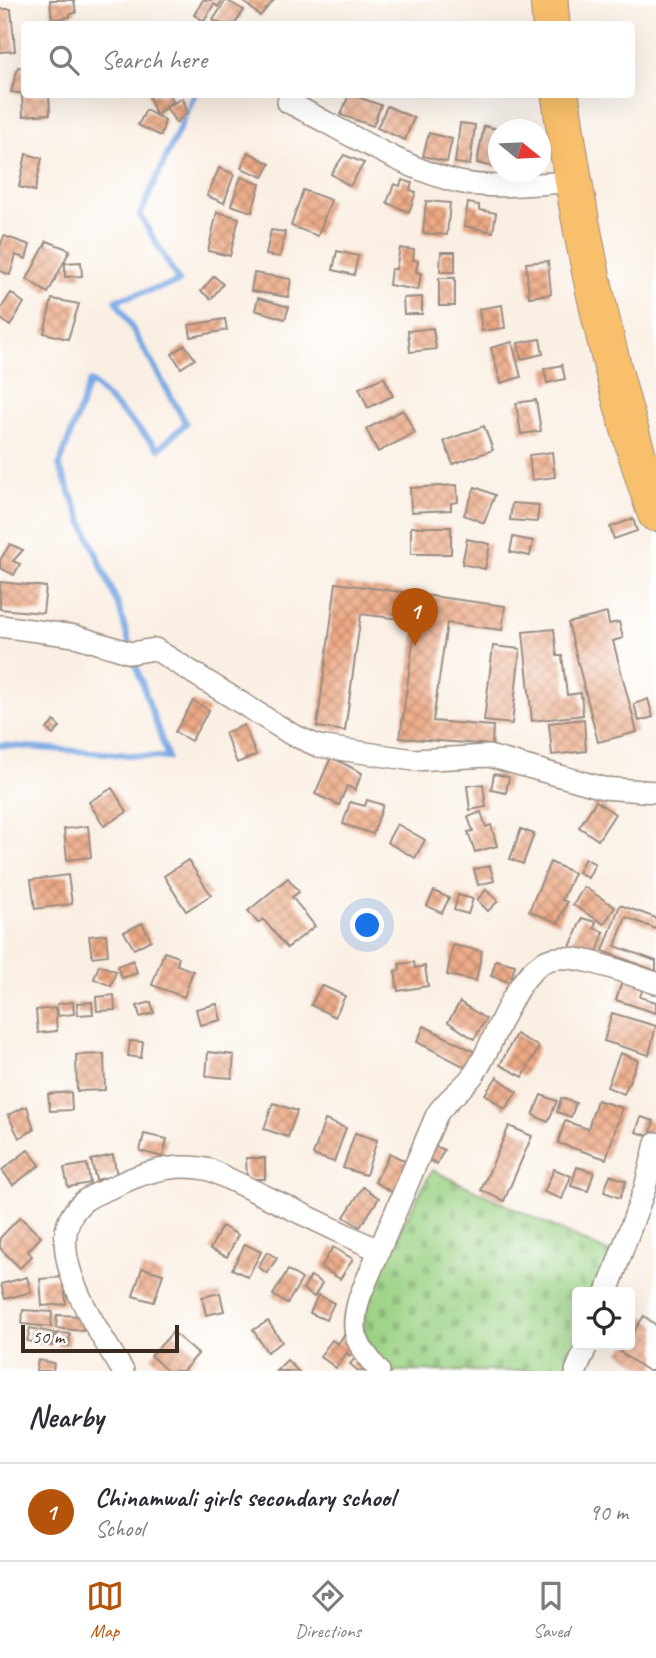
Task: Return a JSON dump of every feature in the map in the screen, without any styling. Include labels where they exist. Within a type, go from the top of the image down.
[{"type":"highway","points":[[549,0],[551,21]]},
{"type":"highway","points":[[561,98],[573,182],[616,388],[656,513]]},
{"type":"street","points":[[288,102],[395,157],[459,182],[508,185],[573,182]]},
{"type":"street","points":[[0,626],[75,636],[131,653],[155,649],[291,734],[318,746],[414,760],[489,756],[603,788],[656,792]]},
{"type":"street","points":[[379,1371],[361,1347],[353,1328],[360,1296],[437,1114],[447,1100],[475,1073],[520,987],[534,970],[550,959],[571,957],[656,983]]},
{"type":"street","points":[[609,1287],[645,1188],[656,1143]]},
{"type":"street","points":[[123,1371],[85,1305],[65,1251],[68,1230],[83,1202],[122,1183],[172,1167],[191,1165],[210,1170],[378,1250]]},
{"type":"street","points":[[576,1371],[585,1350]]},
{"type":"green space","points":[[432,1170],[612,1254],[598,1287],[572,1287],[572,1350],[564,1371],[391,1371],[371,1348],[364,1331],[371,1297],[390,1250]]},
{"type":"building","points":[[50,0],[74,0],[76,13],[70,14],[70,17],[52,20]]},
{"type":"building","points":[[203,0],[222,0],[218,7],[214,4],[204,21],[194,15]]},
{"type":"building","points":[[226,0],[244,10],[237,21],[213,20]]},
{"type":"building","points":[[242,0],[274,0],[260,16]]},
{"type":"building","points":[[0,9],[11,9],[15,51],[0,52]]},
{"type":"building","points":[[18,67],[21,68],[21,94],[11,92]]},
{"type":"building","points":[[22,98],[49,98],[50,114],[23,116]]},
{"type":"building","points":[[150,98],[171,98],[173,101],[156,115]]},
{"type":"building","points":[[183,98],[187,113],[176,123],[166,107]]},
{"type":"building","points":[[347,98],[361,98],[381,105],[373,126],[341,115]]},
{"type":"building","points":[[387,106],[414,118],[405,140],[377,128]]},
{"type":"building","points":[[146,110],[165,120],[161,136],[138,125]]},
{"type":"building","points":[[460,123],[475,125],[470,165],[455,163]]},
{"type":"building","points":[[484,126],[488,127],[488,166],[477,163]]},
{"type":"building","points":[[429,133],[452,139],[447,162],[423,156]]},
{"type":"building","points":[[248,152],[270,164],[263,177],[241,168]]},
{"type":"building","points":[[26,154],[42,158],[35,191],[19,187]]},
{"type":"building","points":[[344,155],[364,163],[350,186],[331,174]]},
{"type":"building","points":[[219,168],[234,174],[224,203],[207,196]]},
{"type":"building","points":[[241,177],[260,184],[252,212],[231,205]]},
{"type":"building","points":[[402,180],[412,183],[410,190],[416,192],[409,212],[387,203],[394,184],[400,186]]},
{"type":"building","points":[[303,190],[331,200],[318,236],[291,226]]},
{"type":"building","points":[[426,201],[450,203],[447,235],[423,233]]},
{"type":"building","points":[[468,203],[479,205],[479,210],[496,213],[493,232],[464,226]]},
{"type":"building","points":[[217,212],[239,218],[230,256],[208,251]]},
{"type":"building","points":[[271,230],[285,232],[280,257],[266,255]]},
{"type":"building","points":[[4,236],[30,245],[26,259],[16,255],[10,275],[0,271],[0,247]]},
{"type":"building","points":[[47,241],[70,250],[48,293],[27,279]]},
{"type":"building","points":[[400,248],[414,250],[413,260],[418,261],[416,272],[421,273],[418,290],[389,285],[391,269],[396,269]]},
{"type":"building","points":[[337,251],[358,256],[354,275],[333,270]]},
{"type":"building","points":[[441,252],[455,252],[455,272],[440,272]]},
{"type":"building","points":[[548,261],[551,294],[529,297],[526,263]]},
{"type":"building","points":[[81,262],[82,276],[65,277],[65,263]]},
{"type":"building","points":[[254,273],[291,279],[288,297],[251,291]]},
{"type":"building","points":[[214,276],[223,284],[211,299],[201,291]]},
{"type":"building","points":[[439,278],[455,278],[455,306],[439,306]]},
{"type":"building","points":[[11,293],[24,303],[10,326],[0,318],[0,310]]},
{"type":"building","points":[[422,297],[422,314],[404,314],[403,298]]},
{"type":"building","points":[[258,298],[289,307],[285,319],[255,310]]},
{"type":"building","points":[[52,299],[79,304],[68,339],[44,333]]},
{"type":"building","points":[[502,305],[505,328],[482,331],[479,309]]},
{"type":"building","points":[[225,319],[227,330],[191,337],[189,325]]},
{"type":"building","points":[[433,328],[436,349],[410,352],[408,331]]},
{"type":"building","points":[[540,339],[543,354],[521,359],[518,343]]},
{"type":"building","points":[[512,342],[521,377],[501,383],[491,348]]},
{"type":"building","points":[[185,345],[195,359],[181,368],[172,354]]},
{"type":"building","points":[[562,365],[565,379],[547,383],[544,369]]},
{"type":"building","points":[[384,377],[393,396],[368,408],[359,388]]},
{"type":"building","points":[[536,400],[541,431],[521,434],[516,403]]},
{"type":"building","points":[[403,410],[415,433],[378,452],[366,429]]},
{"type":"building","points":[[484,426],[493,450],[453,464],[444,441]]},
{"type":"building","points":[[552,452],[555,477],[532,480],[529,455]]},
{"type":"building","points":[[457,485],[458,502],[451,503],[451,510],[411,512],[410,488]]},
{"type":"building","points":[[475,487],[495,495],[484,523],[464,515]]},
{"type":"building","points":[[512,503],[539,505],[537,522],[510,520]]},
{"type":"building","points":[[633,519],[637,531],[614,539],[610,527]]},
{"type":"building","points":[[411,527],[451,527],[451,554],[411,554]]},
{"type":"building","points":[[513,537],[533,541],[530,556],[510,552]]},
{"type":"building","points":[[467,539],[490,544],[485,569],[462,564]]},
{"type":"building","points":[[10,544],[23,550],[13,561],[20,564],[14,575],[0,568],[0,560]]},
{"type":"building","points":[[0,582],[46,587],[43,613],[0,609]]},
{"type":"building","points":[[336,583],[505,606],[502,630],[447,623],[433,721],[493,726],[492,745],[400,738],[416,621],[361,614],[345,731],[317,727]]},
{"type":"building","points":[[607,613],[609,624],[619,622],[623,638],[613,641],[637,732],[598,742],[568,623]]},
{"type":"building","points":[[554,629],[557,656],[562,656],[567,695],[581,693],[583,715],[532,721],[523,632]]},
{"type":"building","points":[[493,646],[520,649],[512,724],[484,721]]},
{"type":"building","points":[[648,699],[653,717],[639,721],[634,704]]},
{"type":"building","points":[[193,701],[209,710],[191,741],[175,732]]},
{"type":"building","points":[[584,719],[586,751],[552,755],[549,723]]},
{"type":"building","points":[[54,721],[60,727],[53,735],[47,729]]},
{"type":"building","points":[[244,725],[256,755],[237,763],[225,733]]},
{"type":"building","points":[[331,757],[362,773],[355,790],[347,786],[339,805],[315,794]]},
{"type":"building","points":[[494,774],[509,777],[506,793],[491,790]]},
{"type":"building","points":[[483,784],[486,807],[470,810],[467,786]]},
{"type":"building","points":[[112,788],[127,812],[104,826],[89,802]]},
{"type":"building","points":[[367,800],[383,805],[373,834],[343,824],[350,802],[365,806]]},
{"type":"building","points":[[596,801],[615,814],[598,840],[579,827]]},
{"type":"building","points":[[481,812],[486,827],[491,825],[497,846],[475,852],[468,832],[473,831],[468,817]]},
{"type":"building","points":[[397,824],[425,840],[415,858],[387,842]]},
{"type":"building","points":[[88,826],[91,857],[67,860],[64,829]]},
{"type":"building","points":[[521,829],[534,834],[523,864],[510,859]]},
{"type":"building","points":[[585,858],[595,864],[588,878],[578,872]]},
{"type":"building","points":[[188,860],[211,895],[186,911],[164,876]]},
{"type":"building","points":[[550,862],[574,873],[562,900],[567,902],[558,923],[529,911]]},
{"type":"building","points":[[490,866],[494,881],[478,885],[474,869]]},
{"type":"building","points":[[68,875],[72,904],[35,909],[31,880]]},
{"type":"building","points":[[288,878],[299,892],[292,897],[315,926],[287,948],[263,919],[258,923],[248,911]]},
{"type":"building","points":[[584,887],[615,907],[604,924],[573,905]]},
{"type":"building","points":[[486,890],[498,901],[488,911],[477,900]]},
{"type":"building","points":[[434,891],[449,898],[442,913],[427,906]]},
{"type":"building","points":[[458,895],[473,899],[468,914],[454,910]]},
{"type":"building","points":[[620,905],[656,918],[656,929],[626,917],[615,946],[656,961],[656,971],[603,951]]},
{"type":"building","points":[[582,918],[596,922],[594,928],[604,932],[596,955],[570,947]]},
{"type":"building","points":[[142,923],[151,940],[134,949],[124,932]]},
{"type":"building","points":[[106,934],[108,955],[92,957],[89,936]]},
{"type":"building","points":[[453,945],[482,951],[476,981],[447,975]]},
{"type":"building","points":[[164,952],[179,957],[177,965],[193,971],[184,997],[152,985]]},
{"type":"building","points":[[133,960],[137,973],[122,978],[117,966]]},
{"type":"building","points":[[496,960],[515,965],[510,982],[491,976]]},
{"type":"building","points":[[414,962],[415,968],[425,966],[428,986],[398,991],[395,971],[400,970],[399,964]]},
{"type":"building","points":[[99,965],[116,971],[111,986],[94,979]]},
{"type":"building","points":[[623,978],[644,985],[640,997],[656,1002],[656,1013],[616,1000]]},
{"type":"building","points":[[321,985],[345,996],[335,1017],[311,1005]]},
{"type":"building","points":[[114,995],[115,1010],[97,1011],[96,997]]},
{"type":"building","points":[[73,1002],[74,1014],[58,1016],[57,1004]]},
{"type":"building","points":[[92,1002],[93,1014],[78,1015],[77,1003]]},
{"type":"building","points":[[151,1002],[154,1013],[140,1017],[137,1006]]},
{"type":"building","points":[[460,1002],[486,1019],[474,1039],[448,1022]]},
{"type":"building","points":[[217,1004],[221,1020],[200,1025],[196,1009]]},
{"type":"building","points":[[55,1008],[57,1031],[38,1033],[36,1010]]},
{"type":"building","points":[[612,1013],[656,1026],[649,1055],[604,1041]]},
{"type":"building","points":[[424,1026],[477,1053],[469,1069],[417,1042]]},
{"type":"building","points":[[516,1034],[539,1047],[523,1077],[500,1065]]},
{"type":"building","points":[[130,1041],[143,1042],[141,1058],[128,1056]]},
{"type":"building","points":[[208,1052],[234,1055],[232,1078],[206,1076]]},
{"type":"building","points":[[620,1053],[638,1060],[624,1094],[607,1087]]},
{"type":"building","points":[[104,1054],[105,1090],[77,1091],[76,1055]]},
{"type":"building","points":[[497,1077],[517,1092],[505,1109],[485,1094]]},
{"type":"building","points":[[71,1092],[72,1110],[50,1111],[48,1094]]},
{"type":"building","points":[[541,1095],[557,1101],[548,1122],[533,1115]]},
{"type":"building","points":[[561,1098],[576,1103],[571,1117],[557,1112]]},
{"type":"building","points":[[597,1100],[622,1108],[606,1159],[558,1143],[565,1121],[588,1129]]},
{"type":"building","points":[[273,1103],[297,1111],[288,1137],[264,1129]]},
{"type":"building","points":[[27,1106],[34,1130],[19,1138],[8,1115]]},
{"type":"building","points":[[641,1117],[654,1121],[650,1136],[636,1132]]},
{"type":"building","points":[[325,1120],[346,1128],[334,1162],[313,1155]]},
{"type":"building","points":[[509,1126],[532,1136],[504,1201],[481,1190]]},
{"type":"building","points":[[355,1133],[377,1140],[366,1175],[343,1168]]},
{"type":"building","points":[[144,1134],[167,1139],[163,1157],[140,1151]]},
{"type":"building","points":[[433,1145],[444,1150],[437,1164],[427,1159]]},
{"type":"building","points":[[28,1150],[40,1165],[13,1185],[2,1170]]},
{"type":"building","points":[[390,1153],[410,1164],[394,1193],[375,1182]]},
{"type":"building","points":[[113,1155],[117,1175],[96,1180],[91,1160]]},
{"type":"building","points":[[246,1158],[265,1158],[265,1179],[247,1179]]},
{"type":"building","points":[[87,1164],[90,1183],[68,1187],[64,1168]]},
{"type":"building","points":[[577,1167],[594,1172],[588,1191],[571,1186]]},
{"type":"building","points":[[554,1169],[571,1176],[562,1199],[544,1192]]},
{"type":"building","points":[[610,1175],[626,1181],[620,1198],[604,1192]]},
{"type":"building","points":[[363,1187],[379,1198],[360,1227],[344,1217]]},
{"type":"building","points":[[20,1217],[41,1237],[28,1251],[32,1256],[20,1268],[0,1248],[0,1238]]},
{"type":"building","points":[[222,1226],[238,1235],[227,1257],[210,1249]]},
{"type":"building","points":[[245,1244],[261,1252],[248,1277],[232,1269]]},
{"type":"building","points":[[333,1247],[353,1259],[340,1279],[321,1267]]},
{"type":"building","points":[[267,1252],[277,1258],[267,1273],[258,1267]]},
{"type":"building","points":[[142,1268],[163,1274],[154,1302],[133,1296]]},
{"type":"building","points":[[288,1270],[302,1279],[287,1304],[273,1295]]},
{"type":"building","points":[[311,1276],[322,1283],[314,1297],[303,1289]]},
{"type":"building","points":[[27,1277],[31,1292],[5,1299],[1,1284]]},
{"type":"building","points":[[64,1277],[66,1304],[42,1306],[40,1279]]},
{"type":"building","points":[[220,1293],[224,1311],[206,1315],[202,1297]]},
{"type":"building","points":[[318,1295],[334,1303],[326,1320],[310,1313]]},
{"type":"building","points":[[23,1310],[52,1312],[51,1327],[22,1324]]},
{"type":"building","points":[[57,1315],[83,1316],[83,1331],[56,1328]]},
{"type":"building","points":[[644,1316],[656,1325],[656,1371],[648,1371],[620,1352],[635,1350],[635,1330]]},
{"type":"building","points":[[268,1321],[282,1342],[267,1352],[253,1330]]},
{"type":"building","points":[[30,1328],[54,1333],[52,1346],[27,1341]]},
{"type":"building","points":[[173,1332],[198,1354],[183,1371],[167,1371],[151,1356]]},
{"type":"building","points":[[57,1333],[70,1334],[69,1346],[57,1346]]},
{"type":"building","points":[[344,1335],[358,1345],[350,1356],[347,1353],[336,1368],[320,1356],[332,1340],[338,1344]]},
{"type":"building","points":[[358,1355],[367,1371],[358,1371],[350,1364]]},
{"type":"building","points":[[38,1360],[54,1363],[53,1371],[36,1371]]},
{"type":"building","points":[[287,1360],[298,1371],[276,1371]]},
{"type":"waterway","points":[[130,646],[119,607],[59,466],[90,381],[159,449],[186,423],[116,300],[179,282],[140,215],[193,98]]},
{"type":"waterway","points":[[0,745],[168,758],[133,657]]},
{"type":"place","name":"Chinamwali girls secondary school","points":[[415,646]]}]
